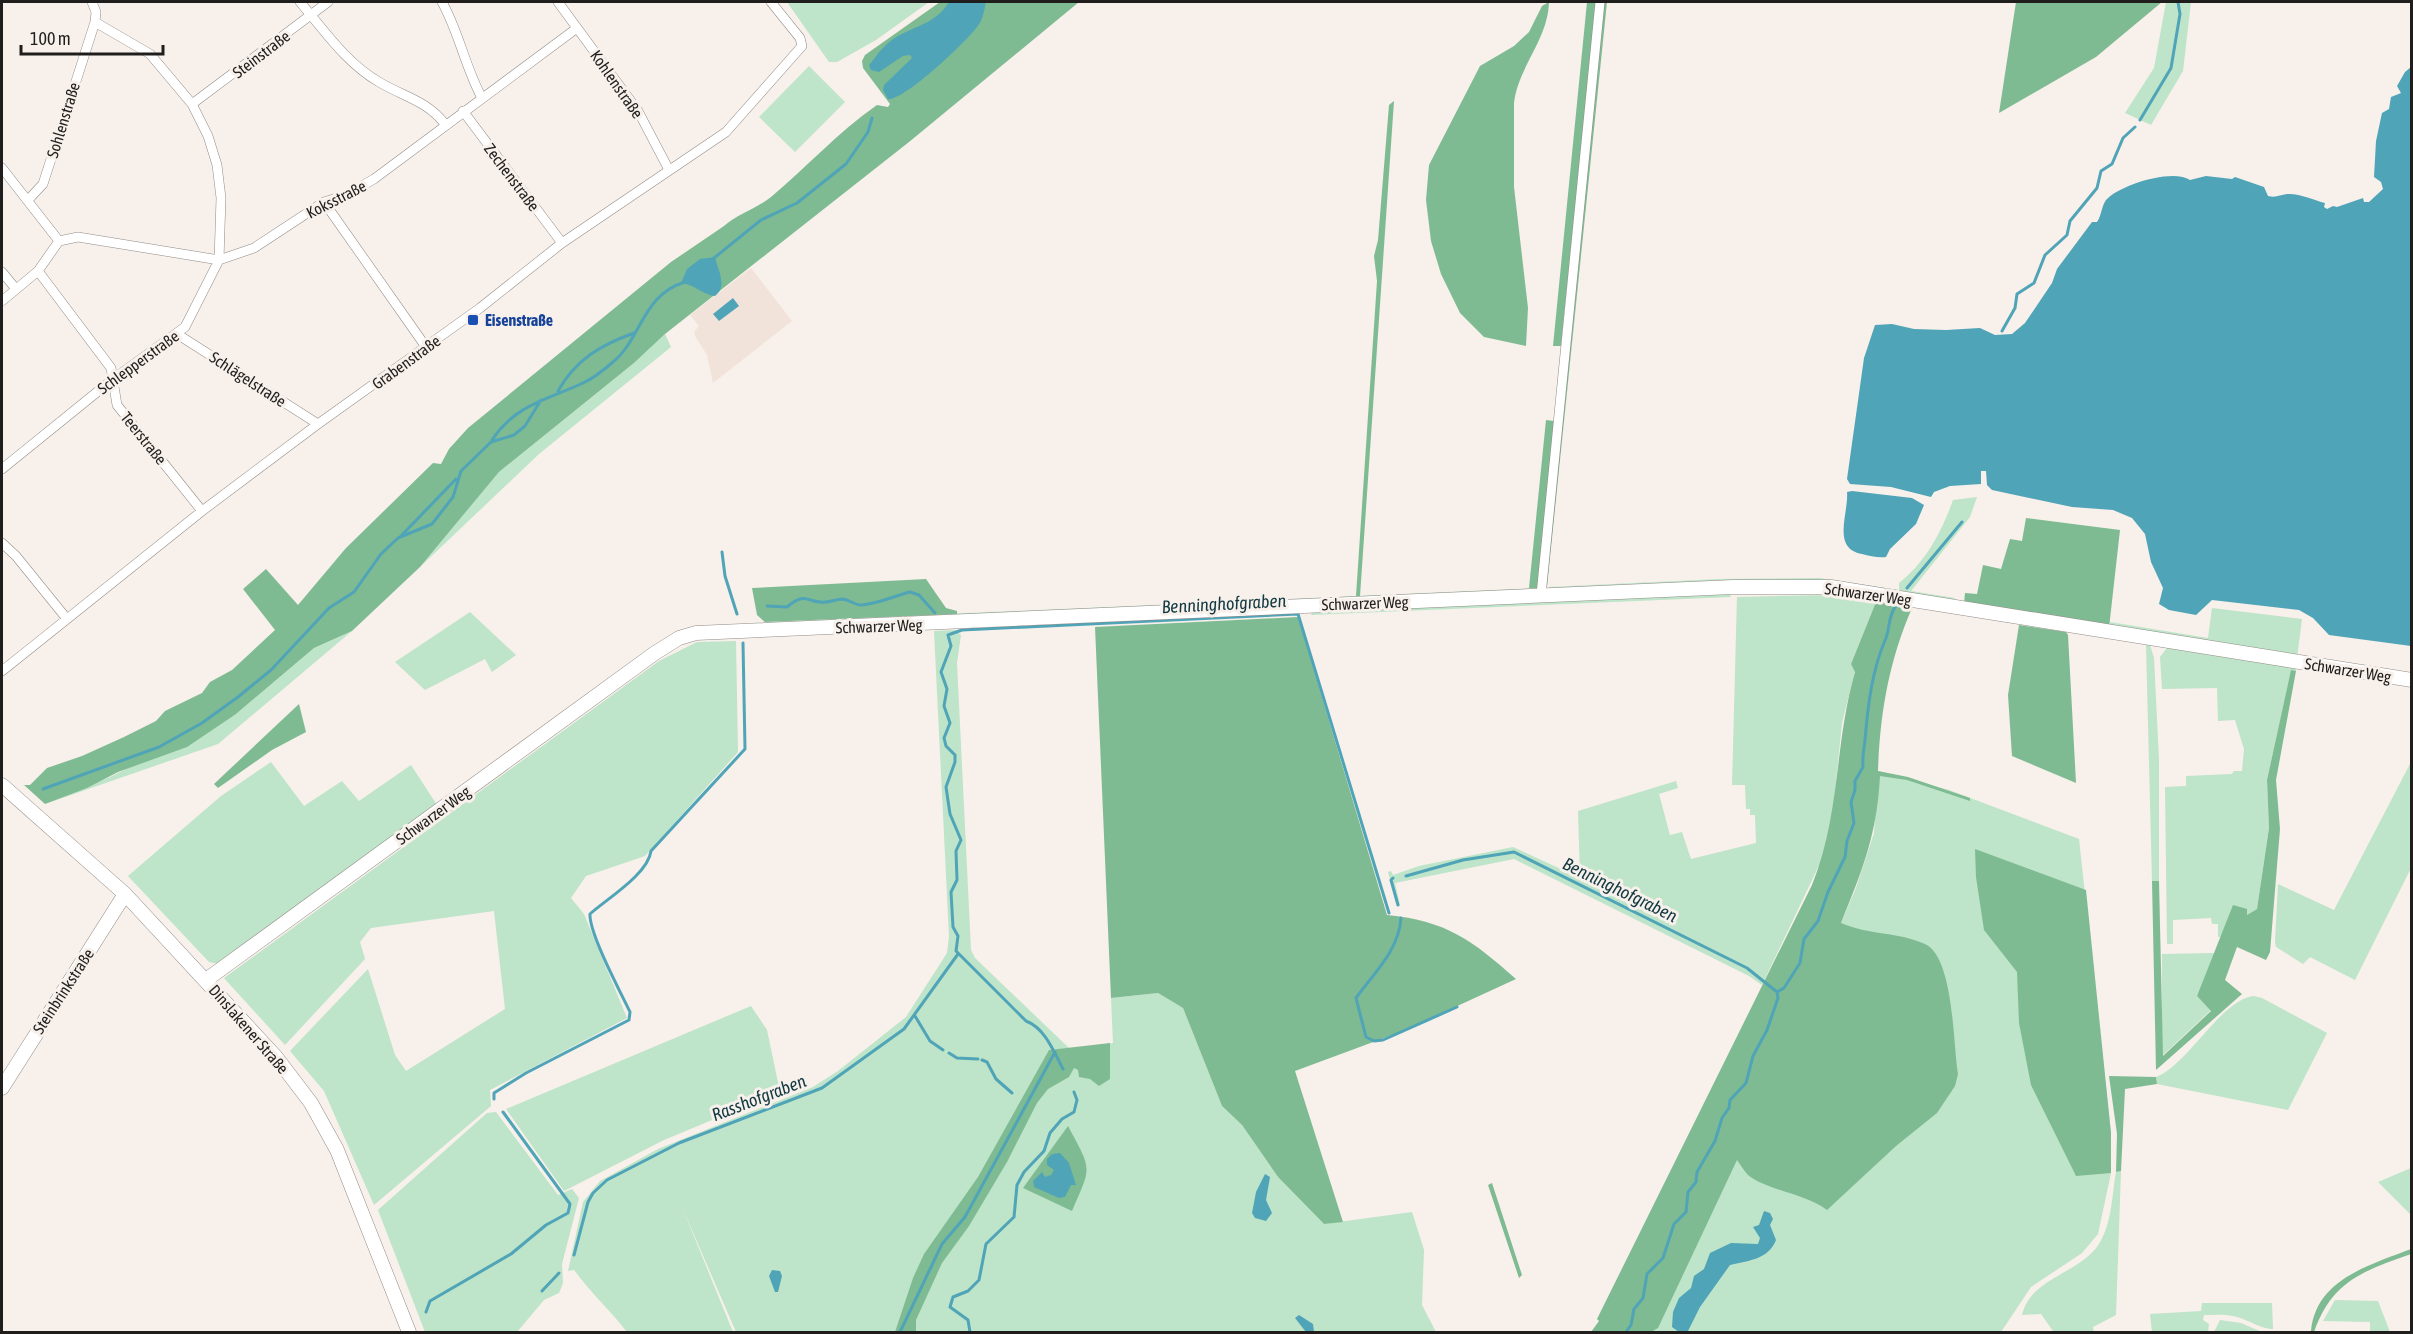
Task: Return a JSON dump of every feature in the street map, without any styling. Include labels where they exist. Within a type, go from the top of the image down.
[{"type":"street","name":"Sohlenstraße","points":[[28,200],[43,184],[95,22],[96,12],[92,2]]},
{"type":"street","points":[[300,2],[342,52],[359,67],[377,81],[433,109],[445,124]]},
{"type":"street","name":"Steinstraße","points":[[192,104],[328,2]]},
{"type":"street","points":[[442,2],[454,23],[474,83],[482,98]]},
{"type":"street","name":"Kohlenstraße","points":[[558,2],[638,111],[669,170]]},
{"type":"street","name":"Grabenstraße","points":[[2,671],[202,511],[318,424],[426,347],[562,243],[726,132],[802,46],[800,38],[771,2]]},
{"type":"street","points":[[1541,595],[1600,2]]},
{"type":"street","name":"Schlepperstraße","points":[[2,469],[112,380],[185,327],[219,260],[221,198],[217,165],[208,136],[192,104],[150,54],[95,22]]},
{"type":"street","name":"Koksstraße","points":[[59,241],[78,237],[219,260],[254,248],[324,202],[346,195],[374,179],[577,28]]},
{"type":"street","name":"Zechenstraße","points":[[463,111],[562,243]]},
{"type":"street","points":[[2,168],[59,241],[38,271],[2,301]]},
{"type":"street","points":[[324,202],[426,347]]},
{"type":"street","name":"Teerstraße","points":[[38,271],[111,368],[117,405],[202,511]]},
{"type":"street","points":[[2,272],[16,289]]},
{"type":"street","name":"Schlägelstraße","points":[[177,334],[318,424]]},
{"type":"street","points":[[2,543],[16,556],[67,619]]},
{"type":"street","name":"Schwarzer Weg","points":[[206,980],[655,653],[679,638],[696,633],[1734,587],[1832,587],[2412,680]]},
{"type":"street","name":"Dinslakener Straße","points":[[2,786],[125,894],[276,1058],[310,1102],[354,1189],[409,1332]]},
{"type":"street","name":"Steinbrinkstraße","points":[[2,1088],[125,894]]},
{"type":"shaded area","points":[[751,268],[792,321],[713,383],[707,355],[694,332],[699,326],[690,315]]},
{"type":"green space","points":[[787,2],[929,2],[876,40],[837,62],[829,62]]},
{"type":"green space","points":[[940,2],[1079,2],[909,142],[665,334],[634,363],[499,472],[420,567],[352,631],[314,648],[236,714],[187,747],[118,772],[87,788],[45,804],[24,785],[30,785],[47,768],[82,756],[156,721],[165,711],[202,693],[210,682],[232,670],[275,630],[243,589],[266,569],[298,605],[346,548],[433,463],[441,464],[449,449],[468,428],[671,262],[735,218],[771,197],[877,105],[888,107],[890,104],[863,68],[862,61],[865,55]]},
{"type":"green space","points":[[1549,2],[1544,29],[1521,77],[1514,103],[1514,187],[1528,308],[1526,346],[1484,337],[1460,313],[1441,274],[1431,241],[1426,200],[1429,165],[1480,66],[1514,46],[1529,32],[1542,6]]},
{"type":"green space","points":[[1587,2],[1596,2],[1561,346],[1553,346]]},
{"type":"green space","points":[[1603,2],[1607,2],[1547,587],[1545,582]]},
{"type":"green space","points":[[2016,2],[2162,2],[2096,57],[1999,113]]},
{"type":"green space","points":[[2166,2],[2191,2],[2183,71],[2151,125],[2125,113],[2154,68]]},
{"type":"green space","points":[[809,66],[845,102],[795,152],[759,117]]},
{"type":"green space","points":[[1394,101],[1360,596],[1356,596],[1377,281],[1374,256],[1378,240],[1389,105]]},
{"type":"green space","points":[[665,334],[671,347],[539,454],[420,567],[499,472],[634,363]]},
{"type":"green space","points":[[1546,420],[1554,421],[1538,588],[1529,588]]},
{"type":"green space","points":[[1977,497],[1970,517],[1911,591],[1955,598],[1953,603],[1833,583],[1550,590],[1549,587],[1719,579],[1819,578],[1899,590],[1899,583],[1917,566],[1932,545],[1953,500]]},
{"type":"green space","points":[[2026,518],[2120,530],[2109,628],[1964,604],[1965,593],[1977,594],[1983,565],[2001,569],[2010,539],[2022,541]]},
{"type":"green space","points":[[926,579],[946,608],[957,611],[957,614],[765,622],[757,615],[752,588]]},
{"type":"green space","points":[[1538,588],[1535,592],[776,627],[765,622]]},
{"type":"green space","points":[[1728,592],[1731,597],[1311,615],[1313,610]]},
{"type":"green space","points":[[1830,595],[1876,602],[1851,664],[1855,671],[1842,723],[1832,820],[1823,857],[1762,985],[1749,976],[1514,859],[1395,883],[1400,905],[1397,906],[1388,872],[1391,871],[1393,875],[1419,866],[1513,847],[1580,878],[1578,811],[1676,781],[1678,788],[1659,794],[1670,835],[1682,832],[1691,859],[1756,843],[1755,815],[1750,815],[1750,809],[1746,809],[1745,785],[1732,785],[1737,597]]},
{"type":"green space","points":[[1876,602],[1912,608],[1897,648],[1887,688],[1878,771],[1908,777],[1970,798],[1970,801],[1907,780],[1880,776],[1876,816],[1868,851],[1841,923],[1862,930],[1915,940],[1935,952],[1947,983],[1950,1003],[1958,1074],[1955,1086],[1937,1113],[1896,1146],[1827,1210],[1808,1200],[1756,1180],[1748,1175],[1737,1160],[1658,1328],[1651,1332],[1591,1332],[1599,1321],[1597,1319],[1812,885],[1828,832],[1833,805],[1848,699],[1855,672],[1851,664]]},
{"type":"green space","points":[[2212,608],[2302,619],[2297,658],[2109,628],[2110,622],[2208,638]]},
{"type":"green space","points":[[470,612],[516,655],[492,672],[485,659],[425,690],[395,662]]},
{"type":"green space","points":[[1298,617],[1387,915],[1426,922],[1458,935],[1486,953],[1516,979],[1403,1031],[1295,1071],[1343,1222],[1324,1224],[1278,1177],[1242,1125],[1222,1106],[1183,1008],[1158,993],[1111,998],[1095,627]]},
{"type":"green space","points":[[2019,625],[2066,632],[2068,635],[2076,783],[2012,756],[2008,695]]},
{"type":"green space","points":[[955,630],[961,635],[957,663],[971,950],[975,958],[1069,1048],[1049,1050],[1056,1052],[1113,1043],[1111,998],[1158,993],[1183,1008],[1222,1106],[1242,1125],[1278,1177],[1324,1224],[1412,1212],[1424,1250],[1422,1305],[1436,1332],[736,1332],[682,1207],[733,1332],[627,1332],[574,1270],[568,1271],[583,1202],[600,1181],[658,1149],[813,1087],[838,1071],[906,1017],[947,953],[949,936],[934,631]]},
{"type":"green space","points":[[352,631],[218,744],[45,804],[110,777],[236,714],[314,648]]},
{"type":"green space","points":[[736,641],[738,752],[645,856],[586,876],[571,898],[584,914],[627,1018],[490,1090],[491,1106],[374,1205],[324,1091],[290,1051],[368,969],[395,1055],[406,1071],[505,1009],[494,911],[371,928],[360,942],[365,959],[285,1045],[224,978],[659,661],[697,642]]},
{"type":"green space","points":[[2146,645],[2150,645],[2154,658],[2159,760],[2159,881],[2152,881]]},
{"type":"green space","points":[[2169,645],[2296,668],[2296,671],[2291,671],[2267,780],[2269,828],[2257,909],[2247,915],[2233,906],[2223,937],[2218,937],[2218,924],[2212,924],[2211,918],[2173,920],[2173,944],[2167,944],[2165,787],[2186,786],[2186,776],[2232,774],[2234,771],[2242,771],[2244,749],[2235,720],[2218,721],[2217,688],[2162,689],[2160,657]]},
{"type":"green space","points":[[2291,670],[2296,671],[2276,780],[2280,829],[2270,952],[2266,960],[2237,947],[2225,980],[2242,994],[2156,1070],[2152,881],[2159,881],[2163,1056],[2211,1011],[2197,996],[2233,905],[2247,909],[2247,915],[2257,909],[2269,828],[2267,780]]},
{"type":"green space","points":[[299,704],[306,732],[272,750],[218,788],[214,784]]},
{"type":"green space","points":[[271,762],[304,806],[342,781],[359,801],[411,765],[437,805],[219,964],[209,962],[128,876],[221,796]]},
{"type":"green space","points":[[2411,762],[2411,868],[2355,980],[2310,957],[2303,964],[2276,947],[2278,884],[2334,910]]},
{"type":"green space","points":[[1878,771],[1949,790],[2079,839],[2111,1133],[2111,1173],[2098,1234],[2082,1253],[2031,1287],[2001,1332],[1643,1332],[1783,1057],[1856,888],[1874,833]]},
{"type":"green space","points":[[1975,849],[2086,890],[2111,1133],[2111,1173],[2076,1176],[2031,1085],[2019,1023],[2017,972],[1984,930],[1976,877]]},
{"type":"green space","points":[[2216,953],[2197,996],[2211,1010],[2162,1056],[2162,954]]},
{"type":"green space","points":[[2253,996],[2262,998],[2327,1033],[2288,1110],[2157,1084],[2156,1077],[2180,1060],[2228,1009],[2241,1000]]},
{"type":"green space","points":[[751,1006],[767,1030],[780,1092],[664,1140],[564,1191],[506,1109]]},
{"type":"green space","points":[[1110,1043],[1110,1079],[1099,1086],[1090,1079],[1079,1077],[1078,1070],[1074,1068],[1069,1077],[1048,1089],[1037,1103],[1007,1162],[969,1226],[942,1263],[916,1320],[916,1332],[895,1332],[913,1278],[924,1254],[978,1177],[1049,1050]]},
{"type":"green space","points":[[2109,1076],[2156,1077],[2157,1084],[2125,1089],[2121,1171],[2116,1172],[2117,1134]]},
{"type":"green space","points":[[496,1112],[558,1195],[572,1189],[579,1198],[562,1264],[563,1283],[559,1293],[544,1300],[517,1332],[425,1332],[378,1210],[487,1113]]},
{"type":"green space","points":[[1068,1126],[1082,1152],[1086,1168],[1086,1176],[1072,1211],[1023,1188]]},
{"type":"green space","points":[[2411,1168],[2411,1215],[2378,1182]]},
{"type":"green space","points":[[2121,1171],[2116,1315],[2093,1327],[2094,1332],[2052,1332],[2041,1314],[2022,1315],[2027,1302],[2045,1284],[2091,1254],[2099,1244],[2109,1218],[2116,1172]]},
{"type":"green space","points":[[1492,1183],[1522,1275],[1519,1278],[1488,1185]]},
{"type":"green space","points":[[2411,1249],[2411,1254],[2378,1266],[2351,1280],[2340,1289],[2321,1315],[2314,1332],[2311,1331],[2315,1313],[2323,1298],[2334,1286],[2363,1268]]},
{"type":"green space","points":[[2335,1300],[2378,1301],[2390,1332],[2370,1332],[2370,1322],[2323,1321]]},
{"type":"green space","points":[[2202,1303],[2272,1303],[2273,1329],[2264,1328],[2233,1316],[2204,1315],[2203,1320],[2209,1324],[2208,1332],[2152,1332],[2150,1314],[2201,1311]]},
{"type":"green space","points":[[2220,1320],[2241,1323],[2262,1332],[2214,1332]]},
{"type":"water","points":[[949,2],[986,2],[979,24],[961,45],[920,81],[907,91],[888,99],[883,90],[884,85],[912,58],[910,55],[903,56],[879,72],[871,70],[869,65],[892,40],[935,17]]},
{"type":"water","points":[[2411,67],[2411,646],[2329,635],[2313,618],[2299,610],[2212,600],[2196,615],[2169,610],[2159,604],[2163,588],[2151,562],[2145,534],[2132,518],[2113,510],[2072,507],[1992,490],[1987,485],[1986,471],[1981,471],[1981,484],[1950,486],[1934,492],[1931,497],[1891,487],[1850,484],[1847,479],[1864,358],[1875,325],[1892,324],[1914,329],[1946,330],[1980,328],[1995,335],[2012,334],[2025,323],[2052,283],[2057,269],[2092,222],[2097,222],[2106,200],[2122,189],[2146,180],[2172,176],[2190,180],[2206,176],[2232,179],[2235,177],[2264,187],[2268,196],[2292,194],[2325,203],[2324,207],[2327,209],[2363,198],[2364,202],[2369,202],[2383,189],[2381,182],[2374,177],[2376,141],[2382,113],[2389,109],[2391,97],[2401,93],[2397,86],[2405,72]]},
{"type":"water","points":[[715,257],[722,283],[715,296],[681,283],[687,269],[700,259]]},
{"type":"water","points":[[733,298],[739,306],[719,321],[713,314]]},
{"type":"water","points":[[1847,492],[1912,498],[1924,505],[1916,524],[1890,549],[1886,557],[1862,554],[1847,545],[1844,529]]},
{"type":"water","points":[[1060,1153],[1069,1163],[1076,1185],[1071,1185],[1065,1197],[1059,1198],[1034,1187],[1033,1181],[1042,1172],[1045,1177],[1051,1175],[1054,1170],[1047,1165],[1047,1159],[1052,1154]]},
{"type":"water","points":[[1265,1174],[1270,1177],[1266,1200],[1272,1213],[1266,1221],[1255,1218],[1252,1213],[1256,1192]]},
{"type":"water","points":[[1764,1211],[1770,1213],[1773,1219],[1770,1225],[1776,1240],[1773,1246],[1757,1258],[1730,1265],[1700,1307],[1688,1331],[1679,1332],[1672,1327],[1673,1312],[1679,1298],[1691,1288],[1694,1276],[1704,1269],[1710,1253],[1731,1243],[1758,1244],[1760,1238],[1753,1227],[1759,1225]]},
{"type":"water","points":[[772,1270],[780,1271],[782,1276],[778,1292],[775,1292],[769,1276]]},
{"type":"water","points":[[1299,1315],[1313,1324],[1314,1332],[1306,1332],[1295,1318]]},
{"type":"waterway","points":[[2140,120],[2171,68],[2180,14],[2178,2]]},
{"type":"waterway","points":[[714,258],[761,220],[797,203],[846,164],[868,132],[872,118]]},
{"type":"waterway","points":[[2002,331],[2015,308],[2017,294],[2034,283],[2045,255],[2067,235],[2070,221],[2097,188],[2101,171],[2112,164],[2123,138],[2135,127]]},
{"type":"waterway","points":[[492,440],[511,418],[533,404],[587,381],[606,368],[623,352],[651,307],[660,297],[671,288],[685,282]]},
{"type":"waterway","points":[[558,391],[573,370],[590,354],[634,333]]},
{"type":"waterway","points":[[43,789],[159,747],[202,723],[238,697],[271,670],[329,608],[354,592],[381,554],[398,538],[432,524],[453,497],[461,471],[491,442],[514,435],[525,426],[541,400]]},
{"type":"waterway","points":[[400,537],[456,479]]},
{"type":"waterway","points":[[1907,588],[1962,522]]},
{"type":"waterway","points":[[722,552],[725,576],[737,614]]},
{"type":"waterway","points":[[767,606],[787,607],[803,598],[819,602],[843,599],[861,605],[880,602],[910,592],[919,595],[935,613]]},
{"type":"waterway","points":[[1626,1332],[1631,1325],[1634,1309],[1643,1298],[1647,1274],[1663,1258],[1674,1224],[1686,1212],[1688,1192],[1696,1182],[1697,1172],[1715,1141],[1722,1118],[1729,1108],[1730,1100],[1746,1083],[1753,1056],[1767,1030],[1778,998],[1777,992],[1784,988],[1800,963],[1804,939],[1818,921],[1828,892],[1845,857],[1847,841],[1854,823],[1851,802],[1855,781],[1863,767],[1871,688],[1895,607]]},
{"type":"waterway","name":"Benninghofgraben","points":[[1063,1069],[1039,1029],[1026,1021],[956,951],[958,936],[953,927],[951,892],[957,880],[956,851],[961,840],[950,814],[946,787],[955,762],[955,755],[946,746],[944,738],[950,723],[944,706],[947,689],[941,672],[951,646],[948,635],[962,630],[1298,614],[1389,913]]},
{"type":"waterway","points":[[494,1099],[494,1093],[526,1073],[629,1020],[630,1012],[594,934],[590,914],[635,877],[648,860],[651,851],[745,749],[743,643]]},
{"type":"waterway","name":"Benninghofgraben","points":[[1406,876],[1463,860],[1514,852],[1747,968],[1777,992]]},
{"type":"waterway","name":"Benninghofgraben","points":[[1393,878],[1391,880],[1398,905]]},
{"type":"waterway","name":"Benninghofgraben","points":[[1401,918],[1391,951],[1356,998],[1366,1037],[1374,1041],[1383,1040],[1457,1007]]},
{"type":"waterway","name":"Rasshofgraben","points":[[574,1255],[588,1202],[593,1193],[607,1180],[679,1143],[822,1088],[904,1029],[958,954]]},
{"type":"waterway","points":[[915,1016],[930,1041],[943,1050]]},
{"type":"waterway","points":[[900,1332],[942,1244],[965,1217],[1055,1052]]},
{"type":"waterway","points":[[949,1053],[957,1058],[978,1059]]},
{"type":"waterway","points":[[982,1060],[987,1062],[996,1079],[1012,1093]]},
{"type":"waterway","points":[[970,1332],[968,1320],[950,1307],[953,1297],[968,1291],[979,1280],[986,1244],[1014,1217],[1017,1185],[1024,1172],[1044,1151],[1050,1133],[1062,1119],[1074,1112],[1077,1100],[1074,1092]]},
{"type":"waterway","points":[[426,1312],[430,1301],[511,1254],[546,1225],[568,1213],[570,1204],[503,1112]]},
{"type":"waterway","name":"Rasshofgraben","points":[[542,1291],[559,1273]]},
{"type":"place","name":"Eisenstraße","points":[[473,320]]}]
